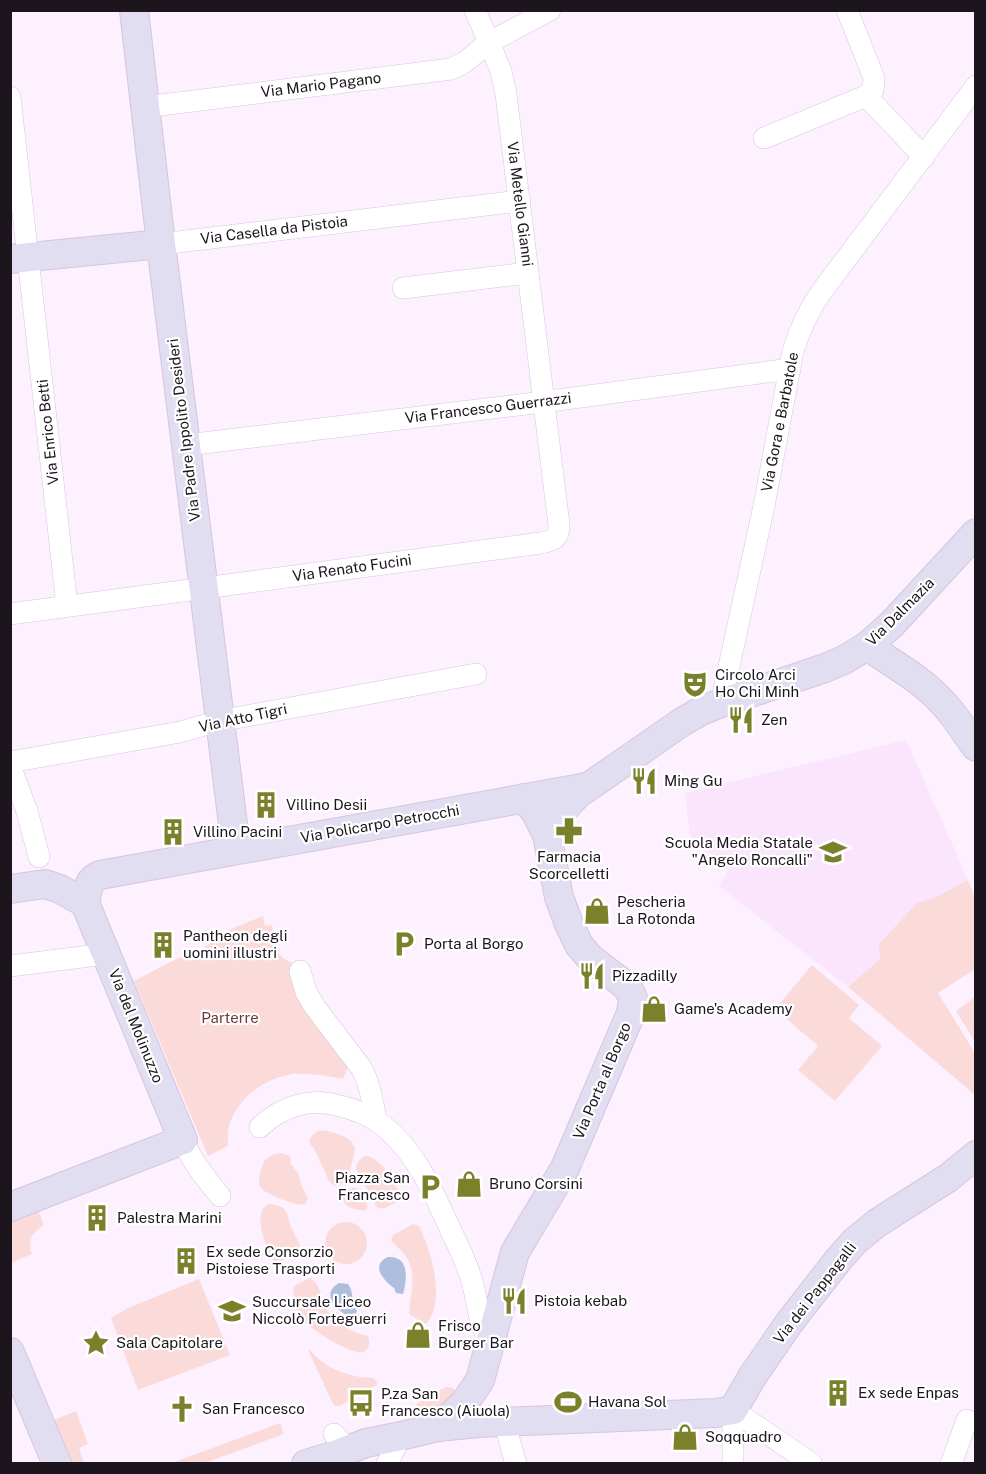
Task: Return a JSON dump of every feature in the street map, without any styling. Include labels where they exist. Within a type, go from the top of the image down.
[{"type":"street","name":"Via Padre Ippolito Desideri","points":[[134,10],[236,849]]},
{"type":"street","name":"Via Metello Gianni","points":[[475,10],[501,71],[505,88],[543,402]]},
{"type":"street","name":"Via Mario Pagano","points":[[145,106],[442,70],[458,66],[488,43],[550,10]]},
{"type":"street","points":[[764,138],[866,96],[873,90],[874,78],[846,10]]},
{"type":"street","name":"Via Gora e Barbatole","points":[[721,703],[797,340],[817,298],[975,86]]},
{"type":"street","points":[[866,96],[924,157]]},
{"type":"street","name":"Via Enrico Betti","points":[[10,97],[20,258],[67,606]]},
{"type":"street","name":"Via Casella da Pistoia","points":[[20,258],[161,244],[520,201]]},
{"type":"street","points":[[403,288],[528,273]]},
{"type":"street","name":"Via Francesco Guerrazzi","points":[[186,445],[543,402],[790,369]]},
{"type":"street","name":"Via Renato Fucini","points":[[10,614],[541,543],[553,539],[558,533],[559,525],[543,402]]},
{"type":"street","name":"Via Dalmazia","points":[[547,835],[552,823],[563,808],[589,786],[682,722],[721,703],[825,668],[867,646],[891,625],[975,533]]},
{"type":"street","points":[[867,646],[935,695],[975,747]]},
{"type":"street","name":"Via Atto Tigri","points":[[10,764],[180,732],[219,721],[476,674]]},
{"type":"street","points":[[10,764],[27,811],[39,857]]},
{"type":"street","name":"Via Dalmazia","points":[[524,798],[589,786]]},
{"type":"street","name":"Via Policarpo Petrocchi","points":[[85,903],[90,882],[96,876],[524,798]]},
{"type":"street","name":"Via Porta al Borgo","points":[[438,1427],[464,1404],[480,1380],[515,1252],[565,1168],[631,1013],[633,1003],[631,993],[624,984],[595,963],[579,945],[559,897],[547,835],[535,811],[524,798]]},
{"type":"street","points":[[10,889],[45,884],[60,889],[85,903]]},
{"type":"street","name":"Via del Molinuzzo","points":[[85,903],[185,1144]]},
{"type":"street","points":[[10,966],[106,954]]},
{"type":"street","points":[[300,971],[306,992],[315,1007],[362,1069],[371,1091],[376,1120]]},
{"type":"street","points":[[260,1126],[282,1111],[296,1105],[328,1102],[376,1120],[392,1134],[406,1150],[435,1196],[470,1276],[482,1327],[490,1342]]},
{"type":"street","points":[[10,1207],[185,1144],[199,1169],[220,1196]]},
{"type":"street","points":[[948,1178],[975,1155]]},
{"type":"street","points":[[948,1178],[975,1166]]},
{"type":"street","name":"Via dei Pappagalli","points":[[733,1410],[752,1377],[789,1323],[855,1241],[877,1223],[948,1178]]},
{"type":"street","points":[[10,1352],[57,1464]]},
{"type":"street","points":[[480,1380],[490,1404],[506,1423],[516,1464]]},
{"type":"street","points":[[733,1410],[733,1464]]},
{"type":"street","points":[[306,1464],[329,1457],[342,1441],[366,1443],[438,1427],[478,1423],[716,1413],[733,1410],[812,1464]]},
{"type":"street","points":[[951,1464],[967,1420]]},
{"type":"street","points":[[387,1464],[401,1436]]},
{"type":"shaded area","name":"Scuola Media Statale \"Angelo Roncalli\"","points":[[906,740],[968,880],[936,897],[917,903],[881,959],[848,987],[719,886],[729,869],[690,836],[685,793]]},
{"type":"green space","points":[[968,880],[975,898],[975,969],[938,993],[975,1053],[975,1095],[848,987],[880,959],[879,944],[917,903],[936,897]]},
{"type":"green space","name":"Parterre","points":[[263,916],[265,926],[272,925],[278,952],[285,960],[291,962],[300,989],[351,1061],[343,1079],[312,1074],[293,1074],[263,1084],[247,1097],[234,1114],[228,1129],[228,1146],[208,1156],[134,981],[176,959],[197,952],[231,929]]},
{"type":"green space","points":[[812,965],[859,1005],[849,1018],[882,1046],[835,1101],[798,1070],[818,1046],[775,1009]]},
{"type":"green space","points":[[975,997],[975,1042],[956,1011]]},
{"type":"green space","points":[[323,1130],[347,1138],[355,1149],[347,1178],[339,1185],[334,1186],[328,1179],[309,1142],[314,1134]]},
{"type":"green space","points":[[282,1153],[290,1156],[291,1164],[299,1175],[308,1199],[305,1204],[288,1202],[261,1188],[259,1177],[265,1160],[274,1154]]},
{"type":"green space","points":[[365,1156],[376,1160],[389,1175],[399,1191],[397,1202],[384,1208],[376,1205],[356,1169],[359,1160]]},
{"type":"green space","points":[[356,1188],[367,1204],[367,1210],[353,1209],[346,1205],[344,1192]]},
{"type":"green space","points":[[269,1204],[280,1206],[285,1210],[300,1245],[297,1253],[278,1263],[274,1262],[268,1249],[260,1222],[263,1208]]},
{"type":"green space","points":[[37,1208],[44,1225],[32,1237],[30,1245],[32,1254],[11,1263],[11,1219]]},
{"type":"green space","points":[[346,1222],[354,1223],[361,1228],[366,1235],[366,1251],[361,1258],[354,1263],[346,1264],[338,1263],[331,1258],[326,1251],[325,1243],[326,1235],[331,1228],[338,1223]]},
{"type":"green space","points":[[413,1224],[419,1226],[424,1236],[435,1275],[433,1313],[424,1324],[409,1314],[411,1269],[405,1255],[391,1241],[393,1235]]},
{"type":"green space","points":[[310,1278],[317,1284],[325,1307],[338,1322],[368,1336],[369,1345],[365,1351],[358,1352],[333,1342],[309,1326],[302,1318],[295,1305],[294,1286]]},
{"type":"green space","points":[[199,1279],[230,1355],[138,1390],[111,1318],[128,1308]]},
{"type":"green space","points":[[308,1350],[330,1367],[346,1374],[373,1378],[377,1385],[340,1406],[334,1406]]},
{"type":"green space","points":[[446,1387],[453,1388],[457,1394],[427,1418],[413,1419],[411,1412],[418,1403]]},
{"type":"green space","points":[[76,1411],[88,1444],[79,1448],[84,1463],[71,1463],[54,1420]]},
{"type":"green space","points":[[280,1423],[284,1434],[205,1463],[172,1463]]},
{"type":"water","points":[[388,1257],[400,1260],[403,1264],[406,1275],[403,1294],[396,1293],[380,1272],[380,1264]]},
{"type":"water","points":[[339,1283],[348,1284],[350,1287],[357,1311],[354,1319],[343,1313],[333,1303],[331,1293]]},
{"type":"place","name":"Circolo Arci Ho Chi Minh","points":[[695,684]]},
{"type":"place","name":"Zen","points":[[741,720]]},
{"type":"place","name":"Ming Gu","points":[[644,781]]},
{"type":"place","name":"Villino Desii","points":[[266,805]]},
{"type":"place","name":"Farmacia Scorcelletti","points":[[569,831]]},
{"type":"place","name":"Villino Pacini","points":[[173,832]]},
{"type":"place","name":"Scuola Media Statale \"Angelo Roncalli\"","points":[[833,852]]},
{"type":"place","name":"Pescheria La Rotonda","points":[[597,911]]},
{"type":"place","name":"Porta al Borgo","points":[[404,944]]},
{"type":"place","name":"Pantheon degli uomini illustri","points":[[163,945]]},
{"type":"place","name":"Pizzadilly","points":[[592,976]]},
{"type":"place","name":"Game's Academy","points":[[654,1009]]},
{"type":"place","name":"Bruno Corsini","points":[[469,1184]]},
{"type":"place","name":"Piazza San Francesco","points":[[430,1187]]},
{"type":"place","name":"Palestra Marini","points":[[97,1218]]},
{"type":"place","name":"Ex sede Consorzio Pistoiese Trasporti","points":[[186,1261]]},
{"type":"place","name":"Pistoia kebab","points":[[514,1301]]},
{"type":"place","name":"Succursale Liceo Niccolò Forteguerri","points":[[232,1311]]},
{"type":"place","name":"Frisco Burger Bar","points":[[418,1335]]},
{"type":"place","name":"Sala Capitolare","points":[[96,1343]]},
{"type":"place","name":"Ex sede Enpas","points":[[838,1393]]},
{"type":"place","name":"Havana Sol","points":[[568,1402]]},
{"type":"place","name":"P.za San Francesco (Aiuola)","points":[[361,1403]]},
{"type":"place","name":"San Francesco","points":[[182,1409]]},
{"type":"place","name":"Soqquadro","points":[[685,1437]]}]
